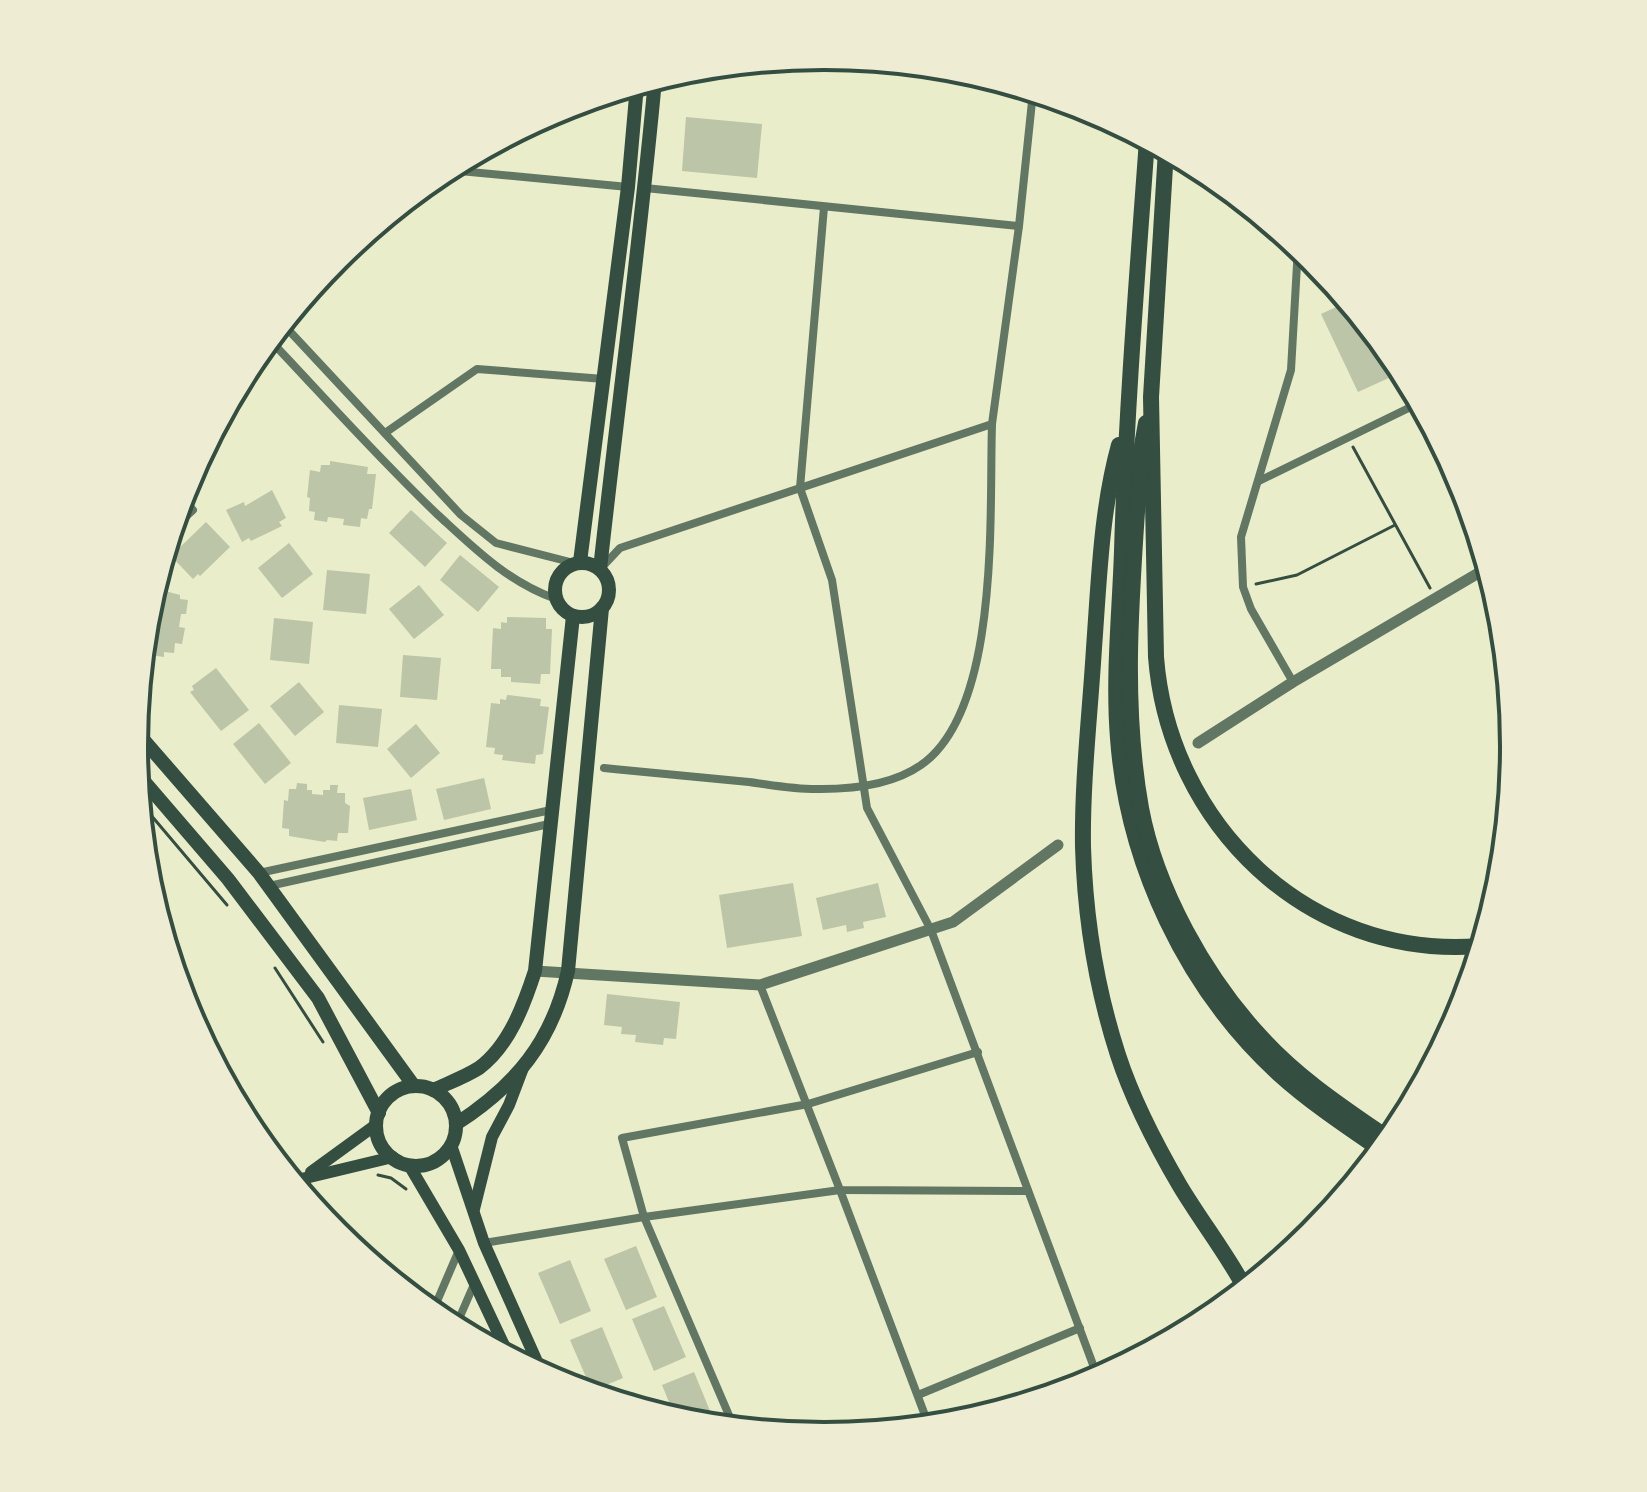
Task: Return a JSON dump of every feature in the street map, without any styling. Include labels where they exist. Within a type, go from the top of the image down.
[{"type":"highway","points":[[1146,153],[1127,416],[1117,722],[1127,803],[1139,849],[1177,940],[1208,991],[1233,1024],[1279,1074],[1371,1143]]},
{"type":"highway","points":[[1165,163],[1151,397],[1159,690],[1175,748],[1198,796],[1233,845],[1285,892],[1315,910],[1374,935],[1436,946],[1469,946]]},
{"type":"highway","points":[[1151,397],[1141,451],[1131,699],[1135,768],[1150,842],[1177,912],[1192,941],[1244,1018],[1303,1076],[1379,1132]]},
{"type":"highway","points":[[1127,416],[1112,469],[1100,565],[1085,788],[1083,848],[1088,910],[1100,984],[1118,1055],[1143,1117],[1181,1187],[1239,1279]]},
{"type":"main road","points":[[600,569],[654,92]]},
{"type":"main road","points":[[577,563],[604,379],[636,97]]},
{"type":"main road","points":[[456,1124],[492,1098],[525,1065],[547,1033],[562,997],[568,971],[602,608],[609,592],[606,576],[600,569],[591,564],[567,566],[555,584],[556,599],[563,609],[573,616],[589,616],[602,608]]},
{"type":"main road","points":[[433,1090],[478,1068],[500,1046],[524,1003],[535,971],[573,616]]},
{"type":"main road","points":[[148,745],[259,873],[414,1086]]},
{"type":"main road","points":[[149,787],[228,879],[318,998],[378,1119],[380,1141],[393,1157],[409,1165],[431,1163],[442,1156],[451,1145],[456,1124],[454,1112],[448,1101],[433,1090],[414,1086],[391,1095],[378,1119],[302,1176]]},
{"type":"main road","points":[[473,1212],[492,1137],[525,1065]]},
{"type":"main road","points":[[451,1145],[484,1243],[535,1357]]},
{"type":"main road","points":[[303,1178],[393,1157]]},
{"type":"main road","points":[[409,1165],[459,1250],[501,1340]]},
{"type":"street","points":[[604,768],[820,789],[864,786],[898,775],[921,765],[939,747],[970,689],[980,649],[987,593],[992,424],[1032,103]]},
{"type":"street","points":[[468,172],[628,187]]},
{"type":"street","points":[[645,188],[1019,226]]},
{"type":"street","points":[[824,207],[800,488],[832,580],[867,808],[931,930],[1094,1366]]},
{"type":"street","points":[[1293,682],[1251,609],[1243,587],[1241,537],[1291,370],[1297,264]]},
{"type":"street","points":[[289,331],[461,515],[496,543],[577,563]]},
{"type":"street","points":[[277,348],[407,486],[485,559],[534,591],[556,599]]},
{"type":"street","points":[[385,433],[477,369],[604,379]]},
{"type":"street","points":[[1259,481],[1409,408]]},
{"type":"street","points":[[600,569],[620,548],[992,424]]},
{"type":"street","points":[[1198,743],[1293,682],[1477,574]]},
{"type":"street","points":[[259,873],[550,817]]},
{"type":"street","points":[[269,886],[550,817]]},
{"type":"street","points":[[535,971],[760,985],[953,922],[1058,845]]},
{"type":"street","points":[[760,985],[925,1414]]},
{"type":"street","points":[[729,1415],[644,1217],[622,1138],[808,1104],[978,1052]]},
{"type":"street","points":[[484,1243],[840,1190],[1028,1191]]},
{"type":"street","points":[[437,1300],[459,1250]]},
{"type":"street","points":[[460,1316],[475,1282]]},
{"type":"street","points":[[918,1395],[1080,1328]]},
{"type":"path","points":[[1347,437],[1436,598]]},
{"type":"path","points":[[1243,587],[1297,575],[1395,525]]},
{"type":"building","points":[[686,117],[762,124],[757,178],[682,171]]},
{"type":"building","points":[[1337,306],[1390,377],[1358,392],[1321,314]]},
{"type":"building","points":[[330,461],[368,467],[367,474],[376,474],[372,509],[369,509],[367,519],[361,518],[360,527],[343,525],[344,519],[328,517],[327,522],[314,520],[315,512],[309,511],[310,470],[320,472],[321,465],[330,465]]},
{"type":"building","points":[[272,490],[286,518],[279,522],[282,526],[251,541],[249,538],[242,542],[226,510],[244,502],[245,506]]},
{"type":"building","points":[[411,510],[447,543],[425,567],[389,533]]},
{"type":"building","points":[[206,522],[230,547],[193,579],[174,559],[177,550]]},
{"type":"building","points":[[289,543],[313,574],[282,598],[258,568]]},
{"type":"building","points":[[460,555],[499,587],[478,612],[440,580]]},
{"type":"building","points":[[327,570],[370,574],[366,614],[323,610]]},
{"type":"building","points":[[419,585],[444,615],[414,639],[389,609]]},
{"type":"building","points":[[166,591],[188,600],[186,614],[181,614],[179,627],[185,628],[182,644],[175,643],[174,653],[164,652],[164,657],[153,655]]},
{"type":"building","points":[[507,617],[546,618],[546,629],[552,629],[550,674],[541,674],[540,684],[511,682],[511,677],[501,677],[501,669],[491,669],[493,628],[501,629],[501,622],[507,623]]},
{"type":"building","points":[[274,618],[313,622],[309,664],[270,660]]},
{"type":"building","points":[[403,655],[441,658],[437,700],[400,697]]},
{"type":"building","points":[[216,668],[249,710],[221,731],[190,692],[194,690],[192,686]]},
{"type":"building","points":[[299,682],[324,712],[295,736],[270,706]]},
{"type":"building","points":[[507,695],[541,699],[540,706],[549,707],[543,754],[536,755],[535,764],[502,760],[503,755],[494,754],[495,748],[486,747],[491,703],[500,704],[500,699],[506,700]]},
{"type":"building","points":[[339,705],[382,709],[378,747],[336,743]]},
{"type":"building","points":[[259,723],[291,763],[265,784],[233,744]]},
{"type":"building","points":[[416,724],[440,753],[411,778],[387,749]]},
{"type":"building","points":[[484,778],[491,809],[444,820],[436,789]]},
{"type":"building","points":[[297,783],[307,784],[307,790],[312,790],[312,794],[323,795],[323,790],[330,790],[330,785],[338,785],[337,793],[345,793],[345,803],[350,806],[348,833],[338,833],[337,841],[325,842],[289,836],[289,829],[282,828],[284,800],[288,801],[289,789],[296,789]]},
{"type":"building","points":[[411,789],[417,820],[369,830],[363,798]]},
{"type":"building","points":[[793,883],[802,936],[727,948],[719,895]]},
{"type":"building","points":[[878,883],[886,917],[863,922],[864,928],[847,932],[846,925],[823,930],[816,898]]},
{"type":"building","points":[[607,994],[680,1002],[676,1039],[664,1038],[663,1045],[635,1042],[636,1035],[621,1034],[622,1027],[604,1025]]},
{"type":"building","points":[[636,1246],[657,1297],[626,1310],[604,1259]]},
{"type":"building","points":[[570,1260],[591,1311],[560,1324],[538,1273]]},
{"type":"building","points":[[664,1306],[686,1357],[654,1371],[632,1319]]},
{"type":"building","points":[[602,1327],[623,1378],[605,1386],[587,1379],[570,1340]]},
{"type":"building","points":[[694,1372],[710,1412],[670,1404],[662,1385]]}]
